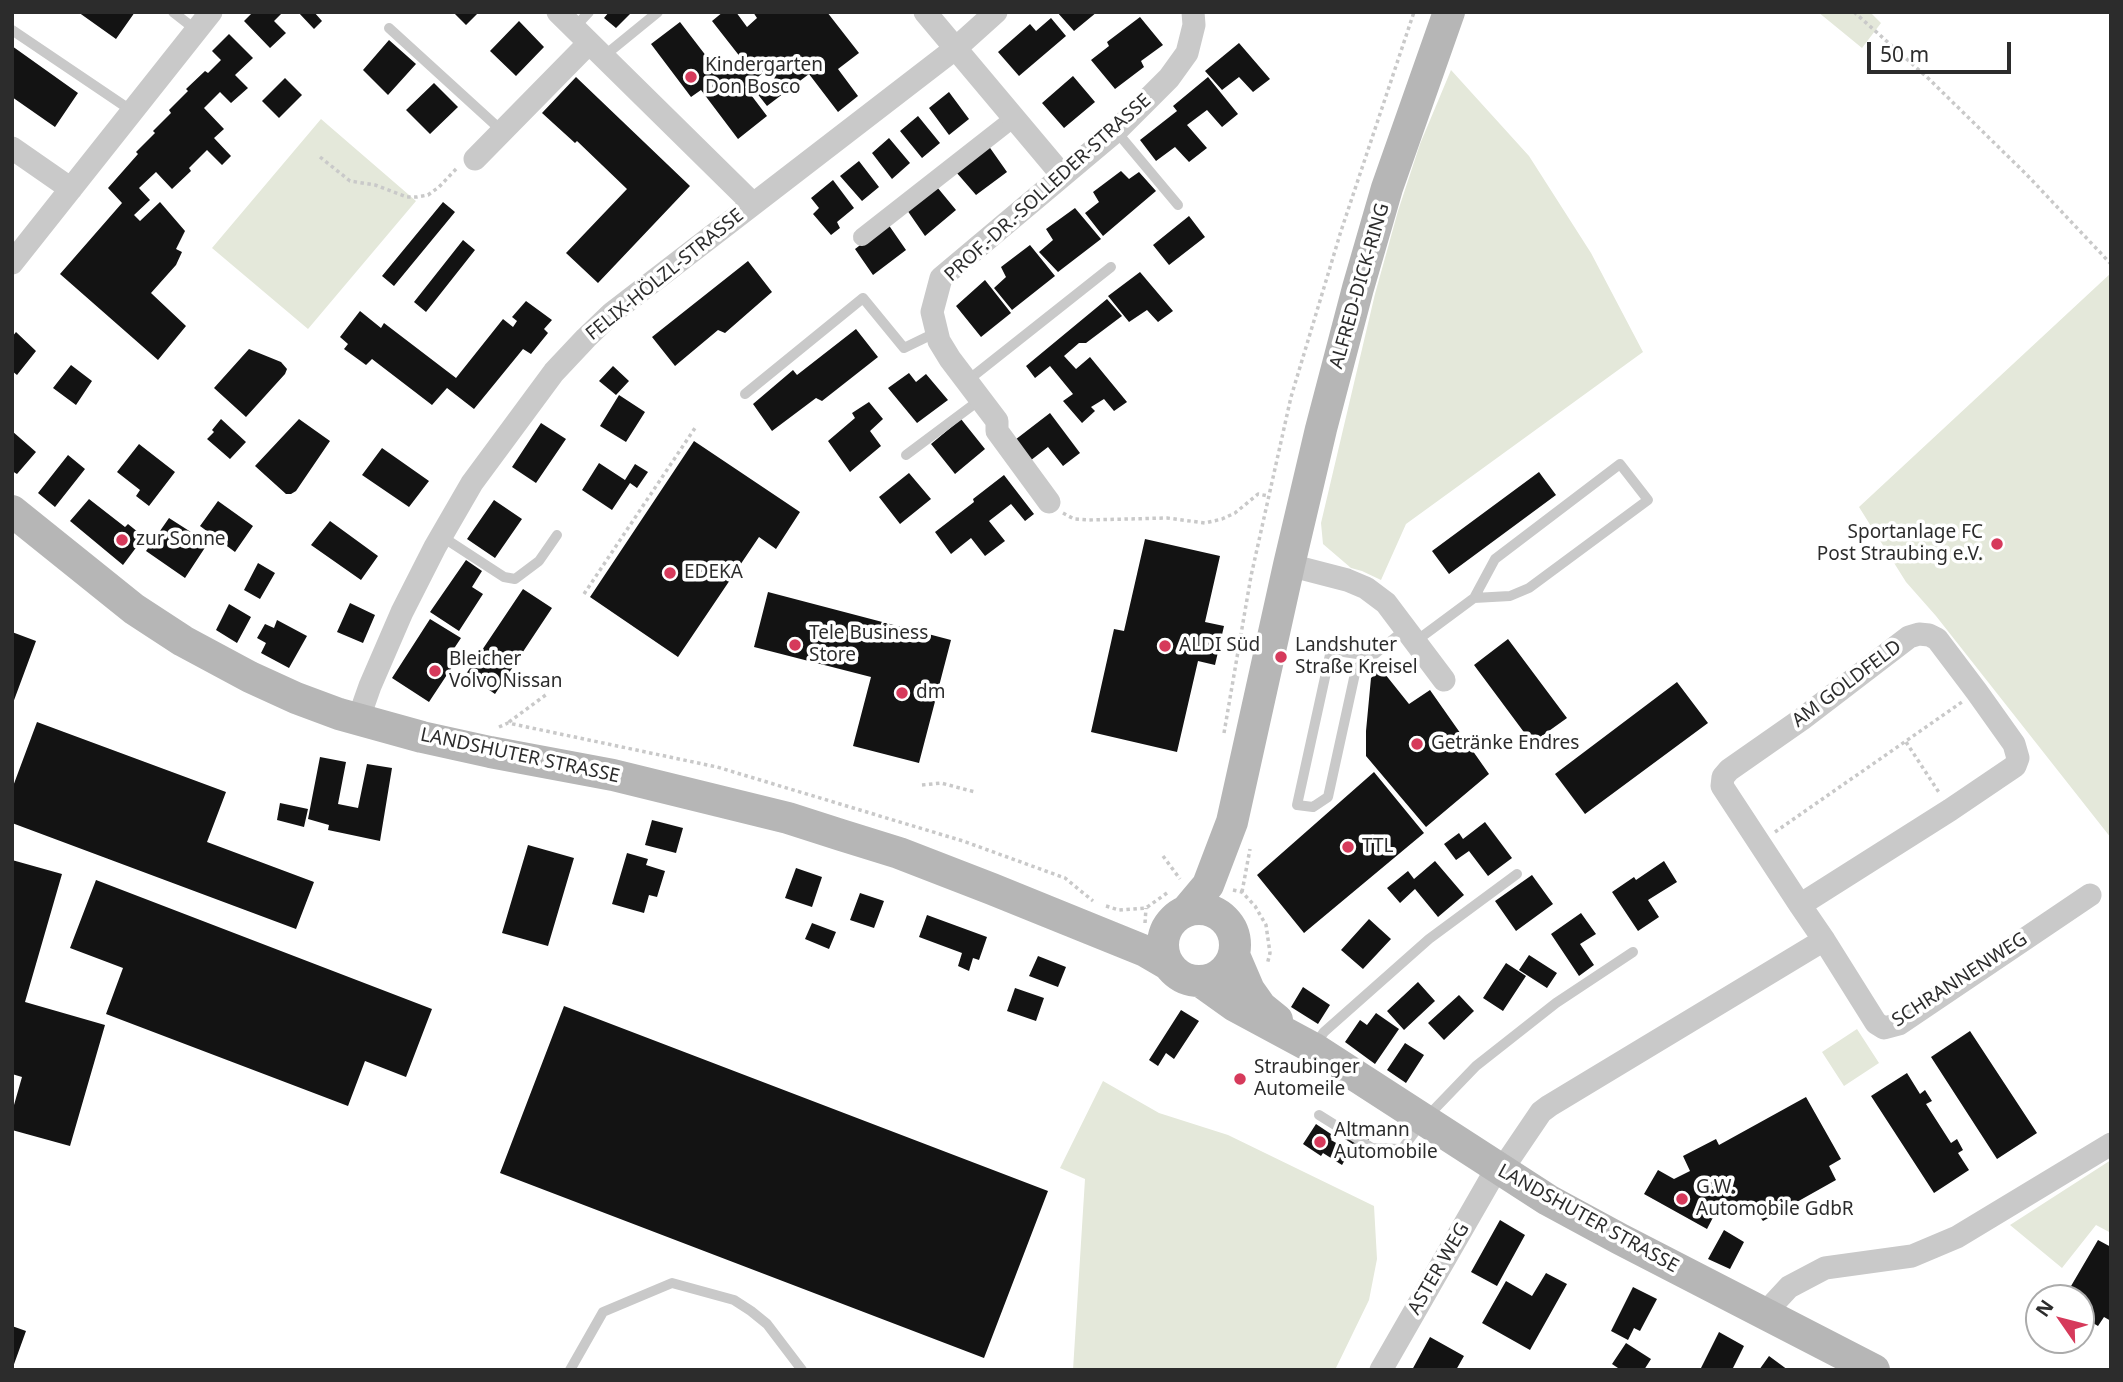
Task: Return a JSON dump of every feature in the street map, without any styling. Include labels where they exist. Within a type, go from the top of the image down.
[{"type":"main road","name":"ALFRED-DICK-RING","points":[[1234,955],[1234,936],[1210,892],[1232,822],[1321,429],[1387,188],[1448,12]]},
{"type":"main road","name":"LANDSHUTER STRASSE","points":[[12,511],[134,609],[183,641],[296,698],[358,720],[422,737],[613,775],[788,818],[899,853],[1145,951],[1169,965],[1177,974],[1200,981],[1244,1011],[1313,1048]]},
{"type":"main road","points":[[1169,965],[1164,955],[1163,943],[1168,913],[1207,909],[1210,892]]},
{"type":"main road","name":"LANDSHUTER STRASSE","points":[[1069,920],[1144,929],[1168,913]]},
{"type":"main road","name":"LANDSHUTER STRASSE","points":[[1234,955],[1249,990],[1261,1007],[1313,1048],[1423,1121],[1499,1170],[1601,1229],[1864,1368]]},
{"type":"main road","points":[[1200,981],[1221,973],[1234,955]]},
{"type":"street","points":[[925,12],[1062,175]]},
{"type":"street","name":"FELIX-HÖLZL-STRASSE","points":[[358,720],[401,612],[441,536],[472,483],[554,372],[612,313],[956,48],[996,12]]},
{"type":"street","name":"PROF.-DR.-SOLLEDER-STRASSE","points":[[1049,502],[997,431],[998,421],[945,350],[932,312],[942,278],[1115,131],[1169,78],[1187,53],[1194,25],[1193,12]]},
{"type":"street","points":[[12,263],[204,21]]},
{"type":"street","points":[[475,159],[502,131],[583,30],[753,204]]},
{"type":"street","points":[[862,237],[1014,118]]},
{"type":"street","points":[[12,148],[71,189]]},
{"type":"street","points":[[1289,565],[1347,580],[1366,588],[1386,603],[1444,680]]},
{"type":"street","name":"AM GOLDFELD","points":[[1800,905],[2015,766],[2018,758],[2014,744],[1937,639],[1929,635],[1919,634],[1909,638],[1723,777],[1722,786],[1800,905],[1824,940]]},
{"type":"street","name":"SCHRANNENWEG","points":[[1824,940],[1876,1023],[1884,1028],[1899,1024],[2090,895]]},
{"type":"street","points":[[1499,1170],[1541,1112],[1549,1106],[1824,940]]},
{"type":"street","points":[[1763,1314],[1789,1287],[1825,1268],[1912,1255],[1957,1237],[2111,1144]]},
{"type":"street","name":"ASTER WEG","points":[[1381,1370],[1499,1170]]},
{"type":"lane","points":[[173,12],[204,21]]},
{"type":"lane","points":[[583,30],[658,12]]},
{"type":"lane","points":[[389,28],[502,131]]},
{"type":"lane","points":[[12,30],[132,111]]},
{"type":"lane","points":[[1115,131],[1178,205]]},
{"type":"lane","points":[[906,455],[1111,267]]},
{"type":"lane","points":[[745,394],[863,298],[904,348],[937,332]]},
{"type":"lane","points":[[1370,656],[1331,650],[1297,805],[1313,807],[1328,797],[1356,669],[1370,656],[1412,635],[1474,598],[1510,596],[1529,588],[1648,500],[1620,464],[1495,559],[1474,598]]},
{"type":"lane","points":[[441,536],[504,578],[515,579],[539,561],[557,535]]},
{"type":"lane","points":[[1313,1048],[1324,1032],[1429,939],[1517,874]]},
{"type":"lane","points":[[1319,1115],[1372,1149],[1402,1149],[1423,1121],[1476,1066],[1556,1003],[1633,953]]},
{"type":"lane","points":[[570,1370],[603,1312],[672,1283],[734,1300],[751,1311],[767,1324],[802,1370]]},
{"type":"path","points":[[1854,12],[1929,79],[2028,175],[2111,264]]},
{"type":"path","points":[[320,157],[350,181],[375,185],[407,197],[428,195],[459,167],[475,159]]},
{"type":"path","points":[[584,594],[695,428]]},
{"type":"path","points":[[1049,502],[1074,519],[1167,519],[1205,523],[1235,513],[1258,494],[1268,496]]},
{"type":"path","points":[[1759,843],[1977,692]]},
{"type":"path","points":[[508,723],[547,694]]},
{"type":"path","points":[[1905,741],[1950,810]]},
{"type":"path","points":[[922,785],[941,783],[975,792]]},
{"type":"path","points":[[1163,856],[1210,892]]},
{"type":"path","points":[[1168,913],[1182,884],[1192,881],[1210,892],[1242,892],[1255,906],[1266,925],[1270,953],[1263,978],[1249,990]]},
{"type":"shaded area","points":[[1818,12],[1870,12],[1881,23],[1862,48]]},
{"type":"shaded area","points":[[1451,70],[1529,156],[1591,253],[1643,352],[1406,524],[1381,580],[1351,568],[1323,544],[1321,523],[1375,294],[1398,211],[1420,144]]},
{"type":"shaded area","points":[[321,119],[416,201],[308,329],[212,248]]},
{"type":"shaded area","name":"Sportanlage FC Post Straubing e.V.","points":[[2111,273],[2111,838],[1936,616],[1906,582],[1859,507]]},
{"type":"shaded area","points":[[1857,1029],[1879,1063],[1844,1086],[1822,1052]]},
{"type":"shaded area","points":[[1103,1081],[1159,1113],[1228,1135],[1374,1206],[1377,1259],[1369,1300],[1335,1370],[1073,1370],[1085,1179],[1060,1168]]},
{"type":"shaded area","points":[[2111,1160],[2111,1233],[2096,1225],[2062,1268],[2010,1225]]},
{"type":"building","points":[[78,12],[135,12],[116,39]]},
{"type":"building","points":[[253,12],[283,12],[274,21],[286,33],[270,48],[244,21]]},
{"type":"building","points":[[298,12],[314,12],[322,21],[314,29]]},
{"type":"building","points":[[453,12],[479,12],[466,25]]},
{"type":"building","points":[[609,12],[632,12],[616,28],[604,18]]},
{"type":"building","points":[[723,12],[736,12],[747,27],[757,18],[753,12],[827,12],[859,53],[838,69],[858,96],[838,112],[809,74],[767,106],[756,92],[775,78],[768,69],[745,87],[767,116],[738,139],[701,90],[691,97],[651,44],[680,22],[720,74],[741,58],[712,21]]},
{"type":"building","points":[[1057,12],[1097,12],[1074,31]]},
{"type":"building","points":[[1140,17],[1163,45],[1141,61],[1144,67],[1115,89],[1091,60],[1109,46],[1107,42]]},
{"type":"building","points":[[1051,18],[1066,36],[1019,76],[998,52],[1030,24],[1036,31]]},
{"type":"building","points":[[519,21],[544,47],[516,76],[490,51]]},
{"type":"building","points":[[229,34],[253,58],[235,75],[248,88],[231,103],[220,92],[204,108],[224,129],[214,138],[231,156],[222,165],[207,150],[189,168],[191,171],[172,189],[156,172],[139,188],[150,200],[134,215],[140,221],[160,202],[185,231],[176,249],[182,252],[176,265],[151,293],[186,326],[158,360],[60,274],[122,203],[108,188],[138,154],[136,152],[155,133],[153,131],[171,113],[169,110],[188,91],[186,89],[221,60],[212,51]]},
{"type":"building","points":[[389,40],[416,64],[388,95],[363,70]]},
{"type":"building","points":[[1239,43],[1270,79],[1253,92],[1239,77],[1222,90],[1205,71]]},
{"type":"building","points":[[12,46],[78,93],[55,127],[12,97]]},
{"type":"building","points":[[1073,76],[1095,102],[1064,128],[1042,103]]},
{"type":"building","points":[[576,77],[690,186],[598,283],[566,253],[627,189],[577,141],[575,143],[542,113]]},
{"type":"building","points":[[1208,77],[1238,114],[1222,127],[1207,110],[1187,125],[1207,148],[1189,162],[1175,147],[1156,161],[1140,140],[1177,111],[1173,106]]},
{"type":"building","points":[[285,78],[302,95],[279,118],[262,101]]},
{"type":"building","points":[[434,83],[458,107],[430,134],[406,110]]},
{"type":"building","points":[[949,92],[969,119],[949,135],[929,108]]},
{"type":"building","points":[[918,116],[940,143],[922,158],[900,131]]},
{"type":"building","points":[[889,138],[910,163],[892,179],[872,153]]},
{"type":"building","points":[[988,145],[1007,172],[976,195],[956,172]]},
{"type":"building","points":[[859,161],[879,187],[862,201],[840,176]]},
{"type":"building","points":[[1121,171],[1129,179],[1139,172],[1156,191],[1103,236],[1085,213],[1099,202],[1093,192]]},
{"type":"building","points":[[833,180],[854,208],[837,222],[840,228],[831,235],[813,214],[819,208],[811,198]]},
{"type":"building","points":[[937,187],[956,210],[925,236],[907,210]]},
{"type":"building","points":[[443,202],[455,212],[394,286],[382,276]]},
{"type":"building","points":[[1075,208],[1101,239],[1058,272],[1039,252],[1053,240],[1046,229]]},
{"type":"building","points":[[1189,216],[1205,237],[1169,265],[1153,245]]},
{"type":"building","points":[[888,224],[906,250],[873,275],[855,249]]},
{"type":"building","points":[[463,240],[475,250],[426,312],[414,302]]},
{"type":"building","points":[[1030,245],[1055,276],[1012,310],[994,288],[1006,277],[1001,267]]},
{"type":"building","points":[[748,261],[772,292],[725,333],[718,330],[675,366],[652,337]]},
{"type":"building","points":[[1140,272],[1173,311],[1158,322],[1147,310],[1129,322],[1108,296]]},
{"type":"building","points":[[985,280],[1011,313],[981,337],[956,306]]},
{"type":"building","points":[[1107,299],[1122,316],[1086,343],[1079,343],[1064,356],[1076,369],[1090,357],[1127,402],[1114,411],[1104,399],[1091,407],[1095,411],[1082,423],[1063,401],[1073,394],[1050,366],[1035,378],[1026,366]]},
{"type":"building","points":[[526,301],[552,320],[544,329],[548,333],[531,354],[523,349],[474,409],[447,388],[432,405],[372,359],[366,365],[344,349],[348,344],[340,337],[360,311],[381,328],[384,323],[456,378],[503,319],[513,327],[517,321],[512,317]]},
{"type":"building","points":[[856,329],[878,357],[822,401],[816,398],[772,431],[753,404],[793,370],[797,375]]},
{"type":"building","points":[[16,332],[36,351],[17,375],[12,371],[12,337]]},
{"type":"building","points":[[249,349],[281,362],[287,369],[246,417],[214,388]]},
{"type":"building","points":[[71,365],[92,381],[76,405],[53,388]]},
{"type":"building","points":[[613,366],[629,381],[616,395],[599,381]]},
{"type":"building","points":[[909,373],[916,382],[926,374],[948,400],[917,423],[888,388]]},
{"type":"building","points":[[619,395],[645,412],[626,442],[600,426]]},
{"type":"building","points":[[869,402],[883,419],[870,431],[881,446],[850,472],[828,441],[855,418],[852,413]]},
{"type":"building","points":[[1050,413],[1080,453],[1063,466],[1048,447],[1026,464],[1011,443]]},
{"type":"building","points":[[221,419],[246,442],[230,459],[207,439]]},
{"type":"building","points":[[299,419],[330,441],[296,491],[286,494],[255,466]]},
{"type":"building","points":[[961,419],[985,449],[955,474],[931,444]]},
{"type":"building","points":[[541,423],[566,439],[536,483],[512,467]]},
{"type":"building","points":[[12,431],[36,452],[17,474],[12,471]]},
{"type":"building","name":"EDEKA","points":[[694,441],[800,512],[776,549],[759,537],[678,657],[590,597]]},
{"type":"building","points":[[139,444],[175,472],[149,506],[136,496],[140,490],[117,472]]},
{"type":"building","points":[[382,448],[429,481],[409,507],[362,475]]},
{"type":"building","points":[[68,455],[85,469],[55,507],[38,493]]},
{"type":"building","points":[[599,463],[625,480],[635,464],[648,472],[637,488],[630,483],[612,510],[582,490]]},
{"type":"building","points":[[1539,472],[1556,495],[1449,574],[1432,551]]},
{"type":"building","points":[[909,473],[931,499],[900,524],[879,497]]},
{"type":"building","points":[[1004,475],[1034,514],[1025,521],[1011,504],[989,521],[1005,541],[985,556],[971,538],[951,554],[935,532]]},
{"type":"building","points":[[89,499],[125,527],[128,524],[144,537],[123,565],[70,521]]},
{"type":"building","points":[[494,500],[522,519],[495,558],[467,539]]},
{"type":"building","points":[[218,501],[253,526],[235,552],[200,526]]},
{"type":"building","points":[[169,518],[208,543],[185,578],[146,551]]},
{"type":"building","points":[[330,521],[378,556],[361,580],[311,545]]},
{"type":"building","name":"ALDI Süd","points":[[1145,539],[1220,556],[1205,622],[1224,626],[1215,665],[1198,661],[1177,752],[1091,732],[1114,629],[1124,631]]},
{"type":"building","points":[[466,560],[482,571],[472,587],[483,594],[459,631],[430,612]]},
{"type":"building","points":[[258,563],[275,573],[260,599],[244,590]]},
{"type":"building","points":[[523,589],[552,608],[495,694],[466,674]]},
{"type":"building","points":[[768,592],[951,640],[919,763],[853,746],[871,677],[754,647]]},
{"type":"building","points":[[350,603],[375,615],[363,643],[337,632]]},
{"type":"building","points":[[229,604],[251,617],[237,643],[216,630]]},
{"type":"building","points":[[430,619],[461,638],[453,650],[460,655],[429,702],[392,678]]},
{"type":"building","points":[[277,620],[307,636],[289,668],[261,653],[266,643],[257,638],[265,624],[274,628]]},
{"type":"building","points":[[12,632],[36,641],[13,703],[12,703]]},
{"type":"building","points":[[1508,639],[1567,718],[1532,743],[1474,665]]},
{"type":"building","name":"Getränke Endres","points":[[1381,669],[1409,704],[1430,690],[1489,774],[1426,827],[1366,756],[1371,678]]},
{"type":"building","points":[[1677,682],[1708,723],[1585,814],[1555,774]]},
{"type":"building","points":[[37,722],[226,792],[207,842],[314,882],[296,929],[12,823],[12,789]]},
{"type":"building","points":[[320,757],[346,762],[338,804],[358,808],[367,764],[392,768],[380,841],[328,830],[329,825],[308,819]]},
{"type":"building","name":"TTL","points":[[1374,772],[1424,833],[1304,933],[1257,875]]},
{"type":"building","points":[[280,803],[308,809],[304,827],[277,820]]},
{"type":"building","points":[[652,820],[683,828],[676,853],[645,845]]},
{"type":"building","points":[[1485,822],[1512,858],[1488,876],[1469,851],[1456,860],[1444,844],[1459,833],[1463,839]]},
{"type":"building","points":[[528,845],[574,858],[548,946],[502,933]]},
{"type":"building","points":[[627,853],[648,859],[646,865],[665,871],[657,897],[649,895],[644,913],[612,904]]},
{"type":"building","points":[[12,860],[62,874],[25,1002],[105,1025],[70,1146],[12,1130],[12,1112],[22,1077],[12,1074]]},
{"type":"building","points":[[1435,861],[1464,895],[1438,917],[1415,889],[1400,903],[1387,888],[1408,871],[1414,879]]},
{"type":"building","points":[[1664,861],[1677,882],[1648,900],[1659,917],[1638,931],[1612,892]]},
{"type":"building","points":[[796,868],[822,877],[812,907],[785,898]]},
{"type":"building","points":[[1532,875],[1553,904],[1516,931],[1495,901]]},
{"type":"building","points":[[96,880],[432,1009],[406,1077],[365,1061],[348,1106],[106,1014],[123,968],[70,948]]},
{"type":"building","points":[[860,893],[884,901],[874,928],[850,920]]},
{"type":"building","points":[[1581,913],[1596,934],[1580,944],[1594,965],[1579,976],[1551,934]]},
{"type":"building","points":[[927,915],[987,937],[979,960],[973,958],[969,971],[958,966],[962,953],[919,937]]},
{"type":"building","points":[[1369,919],[1391,939],[1363,969],[1341,950]]},
{"type":"building","points":[[812,923],[836,932],[829,949],[805,939]]},
{"type":"building","points":[[1529,955],[1557,973],[1547,988],[1519,970]]},
{"type":"building","points":[[1038,956],[1066,967],[1058,987],[1029,976]]},
{"type":"building","points":[[1506,963],[1526,976],[1503,1011],[1483,998]]},
{"type":"building","points":[[1418,982],[1435,1001],[1404,1030],[1387,1011]]},
{"type":"building","points":[[1303,987],[1330,1005],[1318,1024],[1291,1007]]},
{"type":"building","points":[[1015,988],[1044,998],[1036,1021],[1007,1011]]},
{"type":"building","points":[[1459,995],[1474,1011],[1444,1040],[1428,1023]]},
{"type":"building","points":[[564,1006],[1048,1191],[984,1358],[500,1173]]},
{"type":"building","points":[[1181,1010],[1199,1021],[1174,1059],[1166,1053],[1158,1066],[1149,1060]]},
{"type":"building","points":[[1376,1013],[1399,1029],[1375,1064],[1345,1042],[1360,1020],[1367,1025]]},
{"type":"building","points":[[1970,1031],[2037,1133],[1997,1159],[1931,1057]]},
{"type":"building","points":[[1405,1043],[1424,1055],[1406,1083],[1387,1070]]},
{"type":"building","points":[[1907,1073],[1920,1094],[1925,1090],[1932,1101],[1926,1104],[1951,1143],[1957,1139],[1963,1150],[1958,1153],[1969,1170],[1934,1193],[1871,1096]]},
{"type":"building","points":[[1806,1097],[1841,1159],[1829,1166],[1836,1180],[1763,1221],[1754,1209],[1742,1217],[1720,1204],[1707,1229],[1644,1194],[1658,1170],[1674,1179],[1690,1171],[1683,1156],[1716,1139],[1719,1145]]},
{"type":"building","points":[[1356,1122],[1373,1133],[1362,1150],[1345,1139]]},
{"type":"building","name":"Altmann Automobile","points":[[1316,1124],[1334,1136],[1331,1140],[1350,1151],[1342,1165],[1303,1144]]},
{"type":"building","points":[[1500,1220],[1525,1235],[1497,1286],[1471,1272]]},
{"type":"building","points":[[1724,1230],[1744,1242],[1730,1269],[1708,1259]]},
{"type":"building","points":[[2098,1240],[2111,1247],[2111,1321],[2104,1317],[2098,1326],[2095,1324],[2095,1284],[2072,1284]]},
{"type":"building","points":[[1546,1273],[1567,1284],[1530,1350],[1482,1323],[1506,1281],[1532,1296]]},
{"type":"building","points":[[1633,1287],[1657,1299],[1640,1331],[1634,1328],[1628,1340],[1611,1331]]},
{"type":"building","points":[[12,1326],[26,1331],[13,1367],[12,1367]]},
{"type":"building","points":[[1719,1332],[1744,1346],[1732,1370],[1700,1370]]},
{"type":"building","points":[[1430,1337],[1464,1356],[1456,1370],[1412,1370]]},
{"type":"building","points":[[1626,1343],[1651,1359],[1644,1370],[1621,1370],[1612,1364]]},
{"type":"building","points":[[1769,1356],[1788,1370],[1759,1370]]},
{"type":"place","name":"Kindergarten Don Bosco","points":[[691,77]]},
{"type":"place","name":"zur Sonne","points":[[122,540]]},
{"type":"place","name":"Sportanlage FC Post Straubing e.V.","points":[[1997,544]]},
{"type":"place","name":"EDEKA","points":[[670,573]]},
{"type":"place","name":"Tele Business Store","points":[[795,645]]},
{"type":"place","name":"ALDI Süd","points":[[1165,646]]},
{"type":"place","name":"Landshuter Straße Kreisel","points":[[1281,657]]},
{"type":"place","name":"Bleicher Volvo Nissan","points":[[435,671]]},
{"type":"place","name":"dm","points":[[902,693]]},
{"type":"place","name":"Getränke Endres","points":[[1417,744]]},
{"type":"place","name":"TTL","points":[[1348,847]]},
{"type":"place","name":"Straubinger Automeile","points":[[1240,1079]]},
{"type":"place","name":"Altmann Automobile","points":[[1320,1142]]},
{"type":"place","name":"G.W. Automobile GdbR","points":[[1682,1199]]}]
